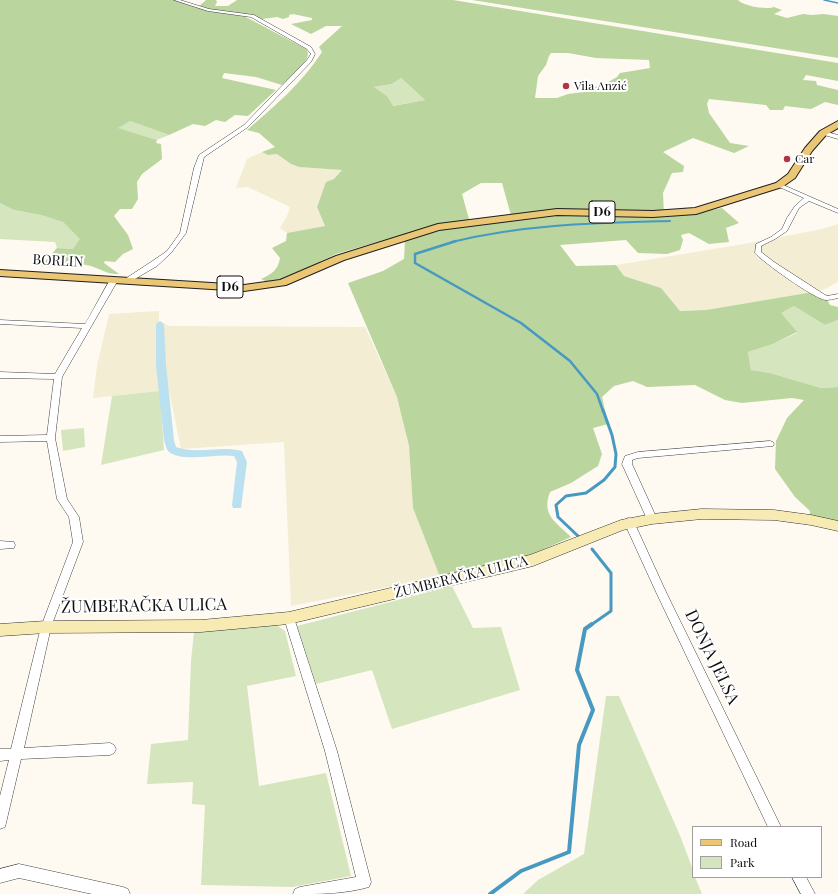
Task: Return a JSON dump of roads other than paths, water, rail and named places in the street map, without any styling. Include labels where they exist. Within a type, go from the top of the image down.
[{"type":"main road","name":"D6","points":[[114,280],[244,288],[282,284],[340,258],[438,227],[557,212],[652,214],[696,211],[779,185],[792,176],[808,150],[823,133],[838,124]]},
{"type":"main road","name":"BORLIN","points":[[0,273],[114,280]]},
{"type":"main road","points":[[629,522],[702,514],[774,515],[811,520],[838,526]]},
{"type":"main road","name":"ŽUMBERAČKA ULICA","points":[[0,630],[46,627],[201,626],[289,618],[532,560],[629,522]]},
{"type":"street","points":[[128,281],[169,252],[183,233],[201,156],[246,126],[309,62],[313,54],[309,48],[252,16],[208,10],[176,0]]},
{"type":"street","points":[[823,133],[838,137]]},
{"type":"street","points":[[779,185],[838,211]]},
{"type":"street","points":[[809,198],[797,207],[790,218],[786,230],[758,245],[758,253],[771,264],[818,295],[826,298],[836,296]]},
{"type":"street","points":[[0,823],[46,627],[78,542],[74,517],[62,499],[51,438],[58,376],[114,280]]},
{"type":"street","points":[[0,322],[88,326]]},
{"type":"street","points":[[0,375],[58,376]]},
{"type":"street","points":[[0,439],[51,438]]},
{"type":"street","points":[[652,519],[627,464],[628,458],[638,455],[770,444]]},
{"type":"street","name":"DONJA JELSA","points":[[629,522],[664,599],[775,826]]},
{"type":"street","points":[[289,618],[331,751],[364,882],[300,894]]},
{"type":"street","points":[[0,755],[110,750]]},
{"type":"street","points":[[0,876],[19,871],[123,894]]},
{"type":"street","points":[[800,878],[808,894]]},
{"type":"waterway","points":[[824,0],[838,3]]},
{"type":"waterway","points":[[455,241],[506,231],[533,228],[670,221]]},
{"type":"waterway","points":[[455,241],[415,254],[415,263],[521,323],[570,361],[597,394],[603,411]]},
{"type":"waterway","points":[[160,324],[161,365],[169,440],[172,449],[187,453],[238,453],[242,462],[237,505]]},
{"type":"waterway","points":[[578,536],[558,517],[556,505],[566,496],[586,493],[604,480],[615,467],[616,454],[612,435],[603,410]]},
{"type":"waterway","points":[[591,625],[611,611],[611,573],[592,549]]},
{"type":"waterway","points":[[490,894],[521,871],[569,852],[579,745],[593,710],[577,670],[585,629],[592,624]]},
{"type":"place","name":"Vila Anzić","points":[[566,86]]},
{"type":"place","name":"Car","points":[[787,159]]}]
